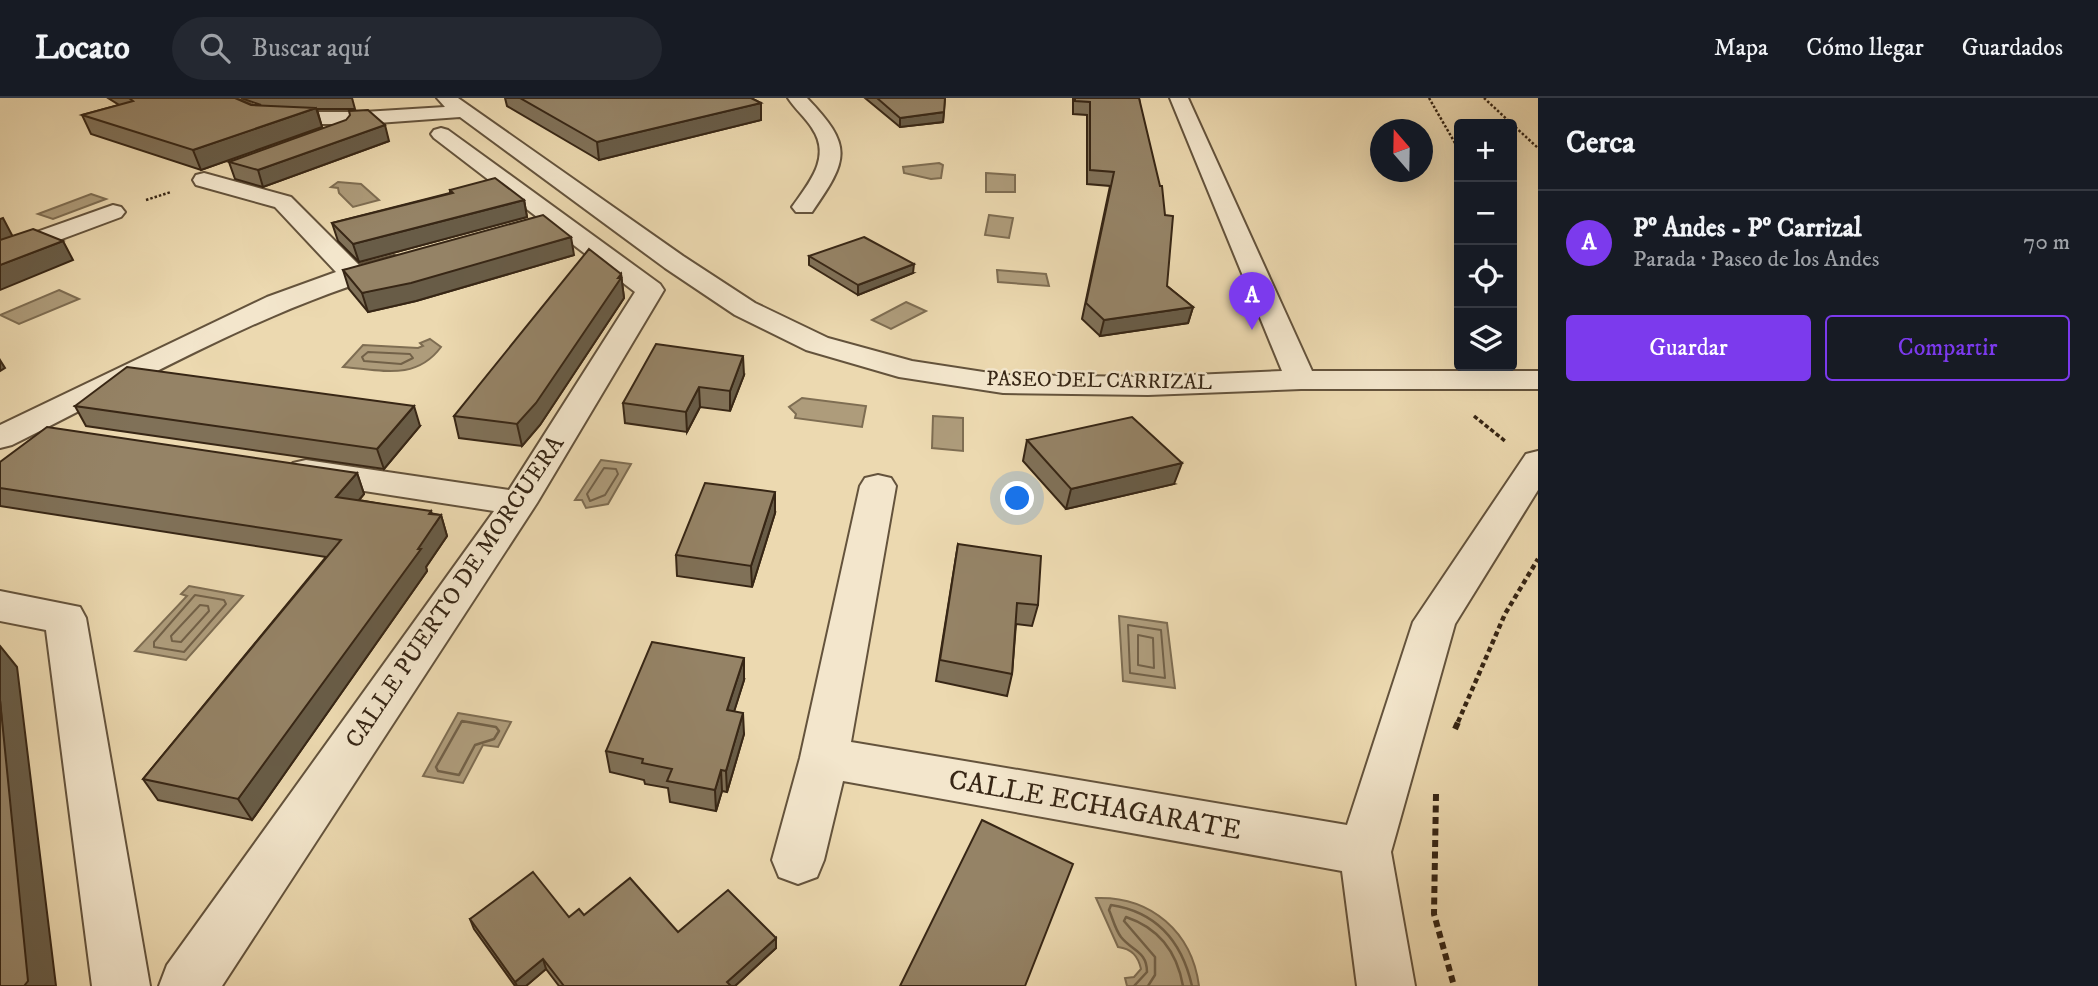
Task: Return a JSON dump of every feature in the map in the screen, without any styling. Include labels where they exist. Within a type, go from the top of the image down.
[{"type":"street","points":[[229,98],[250,112],[269,118],[364,118],[456,105]]},
{"type":"street","points":[[797,98],[822,124],[831,139],[832,155],[828,172],[803,207]]},
{"type":"street","points":[[1180,98],[1301,380]]},
{"type":"street","name":"PASEO DEL CARRIZAL","points":[[456,105],[745,309],[817,344],[910,370],[1003,384],[1148,386],[1301,380],[1538,380]]},
{"type":"street","points":[[317,138],[342,129]]},
{"type":"street","points":[[441,134],[541,224],[600,208]]},
{"type":"street","points":[[204,180],[242,166]]},
{"type":"street","points":[[204,180],[283,202],[353,275]]},
{"type":"street","points":[[0,254],[113,212]]},
{"type":"street","name":"CALLE PUERTO DE MORCUERA","points":[[188,986],[519,503],[650,290],[541,224]]},
{"type":"street","points":[[8,433],[277,303],[353,275],[420,257]]},
{"type":"street","points":[[8,433],[71,436]]},
{"type":"street","points":[[1386,986],[1365,852],[1434,622],[1538,462]]},
{"type":"street","points":[[274,467],[519,503]]},
{"type":"street","points":[[798,860],[824,758],[878,486]]},
{"type":"street","points":[[0,606],[65,618],[121,986]]},
{"type":"street","name":"CALLE ECHAGARATE","points":[[824,758],[1365,852]]},
{"type":"path","points":[[1429,98],[1454,141]]},
{"type":"path","points":[[1485,98],[1507,119]]},
{"type":"path","points":[[1517,129],[1538,148]]},
{"type":"path","points":[[113,212],[204,180]]},
{"type":"path","points":[[1452,735],[1505,614],[1538,559]]},
{"type":"path","points":[[1436,784],[1434,914],[1454,986]]},
{"type":"water","points":[[939,163],[943,165],[941,178],[931,179],[904,173],[903,167]]},
{"type":"water","points":[[986,173],[1015,175],[1015,192],[986,192]]},
{"type":"water","points":[[338,182],[361,184],[379,200],[353,207],[339,193],[338,188],[331,187]]},
{"type":"water","points":[[91,194],[106,199],[53,219],[38,214]]},
{"type":"water","points":[[989,215],[1013,218],[1009,238],[985,235]]},
{"type":"water","points":[[997,270],[1046,274],[1049,286],[998,282]]},
{"type":"water","points":[[59,290],[79,299],[19,324],[0,315]]},
{"type":"water","points":[[906,302],[926,311],[891,329],[872,320]]},
{"type":"water","points":[[430,339],[441,347],[431,358],[409,369],[384,371],[343,367],[363,345],[418,348],[423,346],[420,343]]},
{"type":"water","points":[[802,398],[866,406],[862,427],[795,418],[796,414],[789,407]]},
{"type":"water","points":[[933,416],[963,418],[963,451],[932,448]]},
{"type":"water","points":[[601,460],[631,464],[608,504],[586,508],[582,500],[575,500]]},
{"type":"water","points":[[189,586],[243,596],[186,660],[135,651],[187,596],[181,594]]},
{"type":"water","points":[[1119,616],[1167,623],[1175,688],[1123,681]]},
{"type":"water","points":[[458,713],[511,722],[498,747],[483,745],[463,783],[423,776]]},
{"type":"water","points":[[1096,898],[1134,903],[1165,921],[1188,949],[1199,986],[1127,986],[1125,978],[1134,977],[1141,969],[1140,964],[1131,951],[1118,947]]},
{"type":"building","points":[[129,98],[235,98],[251,105],[316,108],[193,150],[82,115],[133,101]]},
{"type":"building","points":[[520,98],[751,98],[761,103],[597,142]]},
{"type":"building","points":[[877,98],[945,98],[944,112],[900,118]]},
{"type":"building","points":[[1075,98],[1139,98],[1162,186],[1165,215],[1173,216],[1167,286],[1193,307],[1104,320],[1086,303],[1114,172],[1090,170],[1090,102],[1075,101]]},
{"type":"building","points":[[368,110],[385,125],[258,170],[229,162],[346,120],[350,115],[349,111]]},
{"type":"building","points":[[495,178],[524,200],[353,244],[332,223],[453,193],[450,190]]},
{"type":"building","points":[[543,215],[571,237],[411,283],[362,293],[343,270]]},
{"type":"building","points":[[33,229],[63,241],[0,265],[0,240]]},
{"type":"building","points":[[864,237],[914,264],[858,285],[809,256]]},
{"type":"building","points":[[589,249],[621,274],[618,278],[621,278],[536,403],[517,424],[454,416]]},
{"type":"building","points":[[656,344],[743,356],[730,391],[699,387],[686,412],[623,403]]},
{"type":"building","points":[[127,367],[414,406],[377,449],[75,406]]},
{"type":"building","points":[[1132,417],[1182,463],[1071,489],[1027,440]]},
{"type":"building","points":[[47,427],[357,473],[336,497],[431,511],[429,514],[441,515],[418,549],[421,549],[238,799],[143,779],[341,540],[0,488],[0,462]]},
{"type":"building","points":[[705,483],[775,492],[751,566],[676,555]]},
{"type":"building","points":[[958,544],[1041,556],[1038,605],[1017,603],[1012,674],[940,660]]},
{"type":"building","points":[[652,642],[744,658],[727,710],[743,713],[726,771],[721,770],[715,790],[667,781],[672,769],[642,763],[643,759],[606,751]]},
{"type":"building","points":[[0,700],[28,981],[24,986],[0,986]]},
{"type":"building","points":[[982,820],[1073,864],[1025,986],[900,986]]},
{"type":"building","points":[[533,872],[569,917],[579,909],[584,915],[630,878],[678,932],[728,890],[776,938],[727,982],[731,986],[564,986],[543,959],[515,982],[470,919]]},
{"type":"place","name":"Pº Andes - Pº Carrizal","points":[[1252,330]]}]
